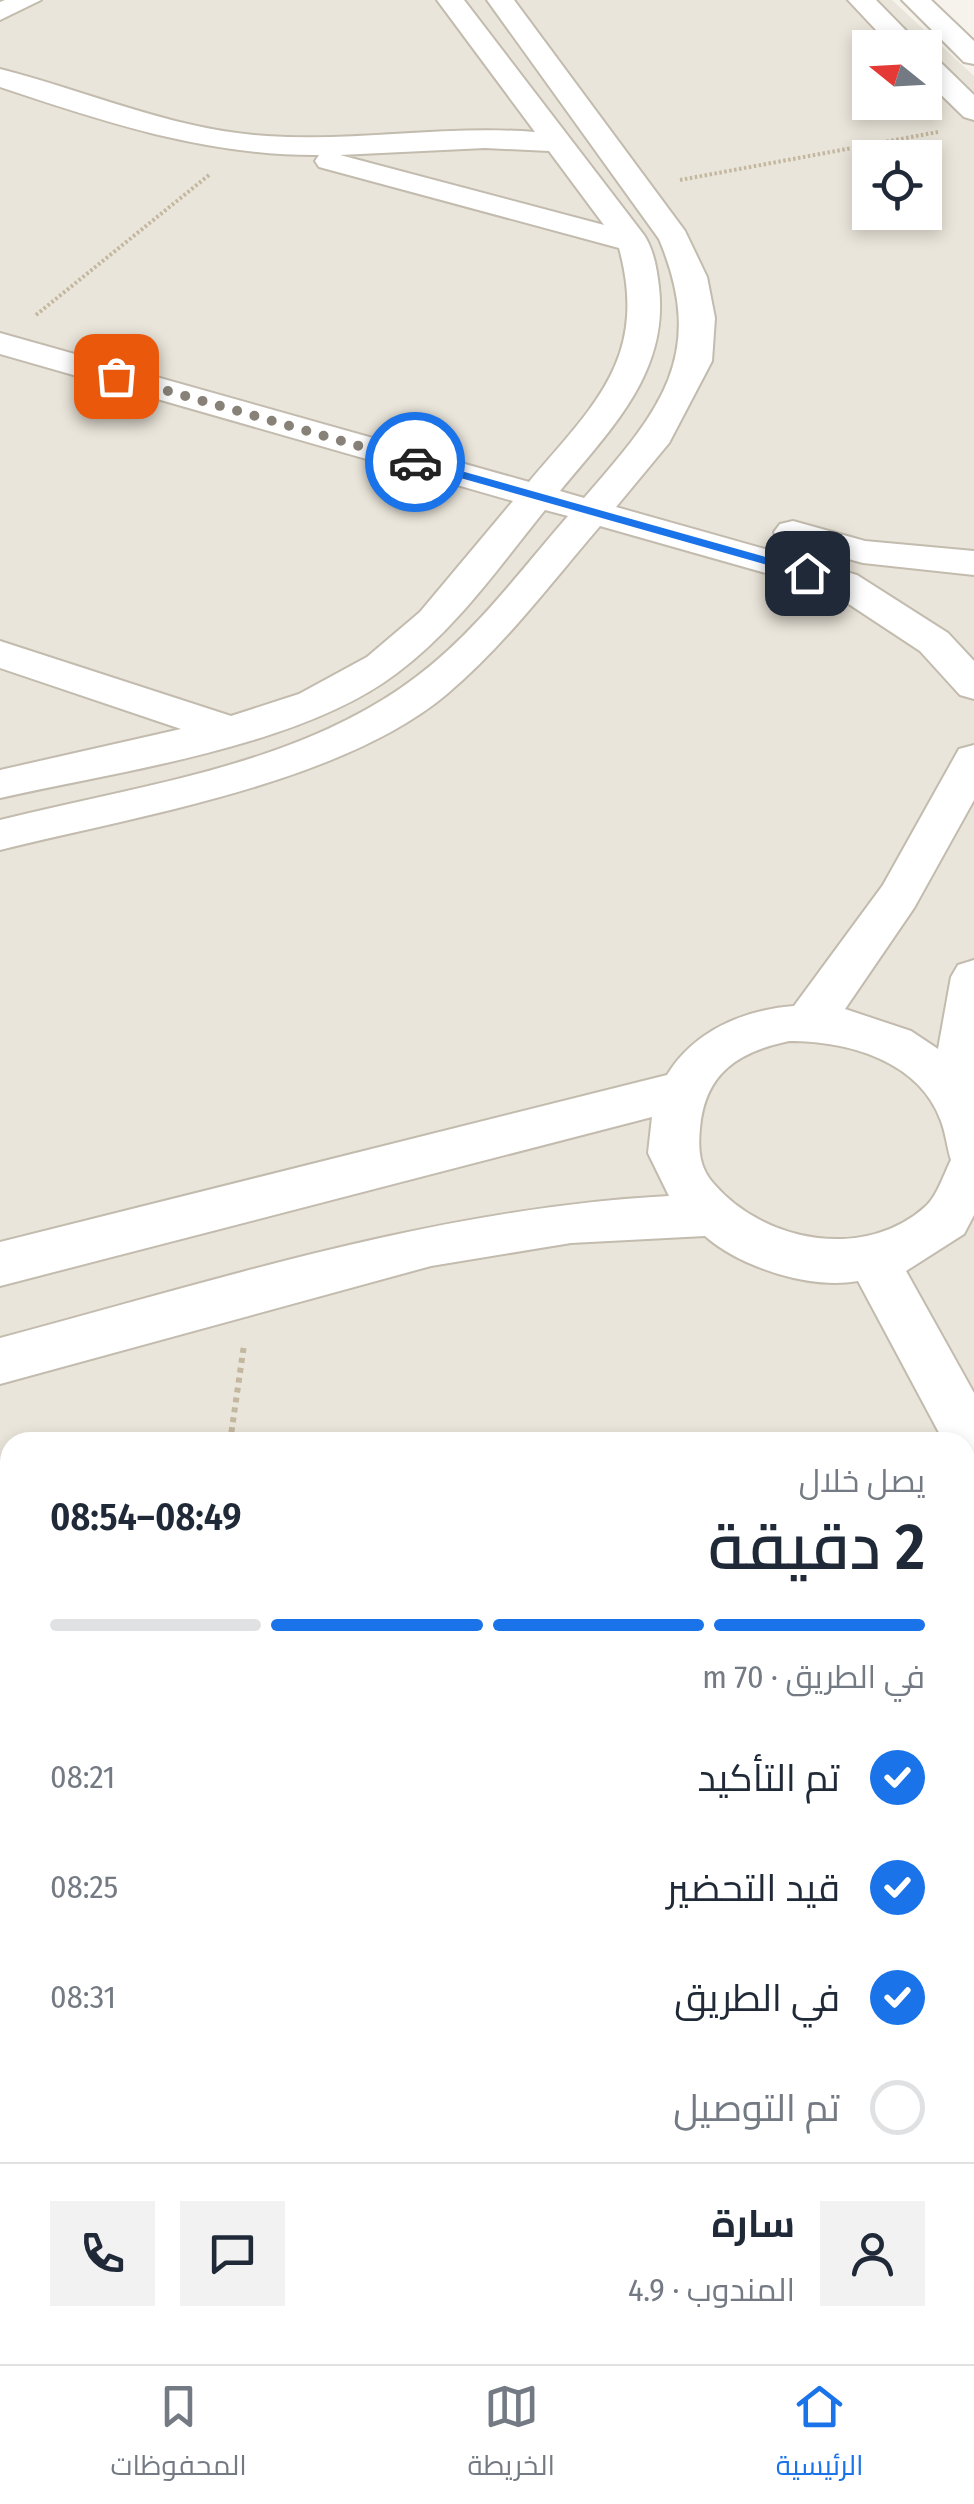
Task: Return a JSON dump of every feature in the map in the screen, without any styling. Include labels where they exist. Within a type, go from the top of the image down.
[{"type":"street","points":[[0,12],[28,0]]},
{"type":"street","points":[[450,0],[474,110]]},
{"type":"street","points":[[0,835],[282,764],[362,730],[430,688],[482,640],[651,443],[695,362],[698,318],[692,277],[674,238],[500,0]]},
{"type":"street","points":[[861,0],[892,30]]},
{"type":"street","points":[[916,0],[974,56]]},
{"type":"street","points":[[0,50],[154,106],[244,124],[346,127],[474,110],[558,144],[633,242],[645,278],[648,316],[640,354],[621,394],[434,622],[381,666],[312,703],[231,731],[0,784]]},
{"type":"street","points":[[948,74],[965,120]]},
{"type":"street","points":[[0,78],[150,127],[258,144],[633,242]]},
{"type":"street","points":[[258,144],[330,146],[474,110],[558,144]]},
{"type":"street","points":[[16,313],[655,494]]},
{"type":"street","points":[[0,343],[843,583],[891,610],[934,642],[974,686]]},
{"type":"street","points":[[768,526],[864,552],[974,564]]},
{"type":"street","points":[[0,654],[231,731]]},
{"type":"street","points":[[807,1023],[852,972],[889,918],[974,759]]},
{"type":"street","points":[[960,1103],[962,1038],[974,977]]},
{"type":"street","points":[[974,1156],[972,1132],[960,1103],[943,1080],[896,1044],[838,1025],[807,1023],[767,1028],[731,1041],[694,1070],[674,1110],[675,1153],[682,1175],[712,1215],[770,1250],[804,1260],[873,1260],[931,1236],[963,1235],[974,1164]]},
{"type":"street","points":[[0,1264],[682,1090]]},
{"type":"street","points":[[0,1361],[501,1231],[570,1222],[712,1215]]},
{"type":"street","points":[[873,1260],[967,1432]]},
{"type":"path","points":[[638,188],[965,120]]},
{"type":"path","points":[[16,313],[258,144]]},
{"type":"path","points":[[231,1432],[251,1294]]},
{"type":"shaded area","points":[[0,0],[892,0],[924,30],[852,30],[852,120],[942,120],[942,46],[974,76],[974,1432],[0,1432]]},
{"type":"way so far","points":[[116,376],[415,462]]},
{"type":"route","points":[[415,462],[807,573]]}]
